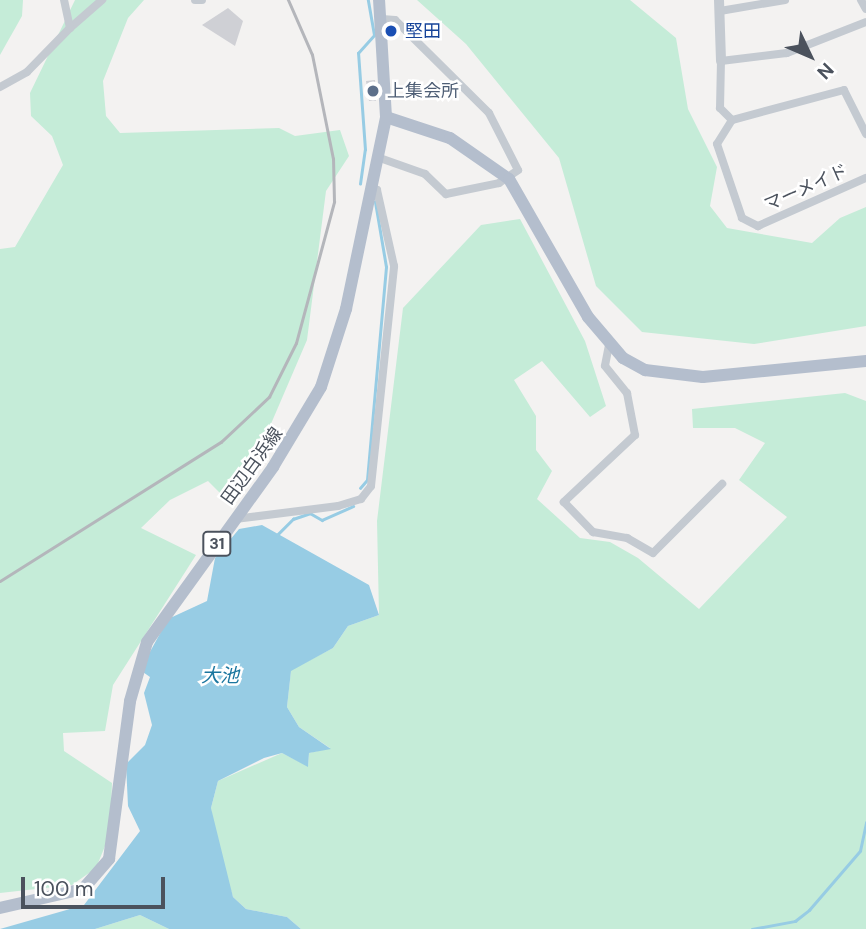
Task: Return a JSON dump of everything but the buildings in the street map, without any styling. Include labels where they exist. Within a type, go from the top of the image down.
[{"type":"main road","name":"田辺白浜線","points":[[0,908],[83,889],[109,859],[137,668],[160,622],[306,420],[325,378],[386,117],[379,0]]},
{"type":"main road","points":[[386,117],[450,138],[509,178],[609,345],[645,370],[686,377],[866,361]]},
{"type":"street","points":[[64,0],[70,28]]},
{"type":"street","points":[[0,87],[27,72],[102,0]]},
{"type":"street","points":[[195,0],[202,0]]},
{"type":"street","points":[[785,0],[720,6],[720,108],[732,120],[844,90],[866,134]]},
{"type":"street","points":[[862,0],[866,9]]},
{"type":"street","points":[[377,157],[425,174],[446,194],[509,178],[518,170],[489,113],[395,20],[382,19]]},
{"type":"street","points":[[721,61],[787,53],[866,22]]},
{"type":"street","name":"マーメイド","points":[[732,120],[717,144],[742,218],[758,226],[866,178]]},
{"type":"street","points":[[235,519],[338,506],[361,499],[371,486],[394,266],[377,190],[370,186]]},
{"type":"street","points":[[609,345],[606,366],[627,393],[635,435],[564,502],[593,532],[627,538],[653,553],[722,484]]},
{"type":"green space","points":[[0,0],[23,0],[22,16],[0,55]]},
{"type":"green space","points":[[75,0],[144,0],[128,18],[103,81],[106,116],[120,133],[279,128],[295,136],[340,130],[349,156],[326,191],[307,340],[255,461],[221,494],[208,481],[170,500],[141,528],[196,555],[113,685],[105,731],[63,733],[64,751],[112,783],[110,834],[96,868],[72,885],[0,893],[0,249],[15,247],[63,165],[52,136],[31,116],[30,93]]},
{"type":"green space","points":[[417,0],[630,0],[676,38],[688,109],[717,167],[710,206],[727,228],[812,243],[840,218],[866,207],[866,326],[754,344],[642,332],[596,286],[559,158],[466,44]]},
{"type":"green space","points":[[520,219],[585,341],[606,406],[590,417],[542,361],[514,380],[536,416],[536,450],[552,471],[537,499],[580,538],[610,542],[638,558],[699,609],[787,517],[739,480],[765,443],[735,428],[693,428],[692,409],[845,393],[866,401],[866,929],[301,929],[287,917],[246,909],[233,897],[214,838],[211,808],[218,781],[282,753],[308,766],[309,753],[330,748],[299,727],[287,707],[291,670],[333,648],[348,626],[379,615],[377,521],[403,308],[481,225]]},
{"type":"green space","points":[[140,915],[169,929],[95,929]]},
{"type":"water","name":"大池","points":[[262,525],[369,585],[379,615],[348,626],[333,648],[291,671],[287,707],[299,727],[331,749],[309,753],[308,767],[282,753],[264,758],[218,781],[211,808],[233,897],[246,909],[287,917],[301,929],[169,929],[140,915],[95,929],[0,929],[84,905],[140,831],[128,806],[126,764],[145,745],[152,725],[144,693],[150,677],[140,670],[168,619],[207,601],[215,558],[239,529]]},
{"type":"waterway","points":[[360,184],[365,150],[358,53],[374,35],[368,0]]},
{"type":"waterway","points":[[360,488],[367,480],[386,267],[375,202]]},
{"type":"waterway","points":[[277,535],[293,519],[310,513],[322,520],[353,506]]},
{"type":"waterway","points":[[752,929],[795,921],[809,910],[860,851],[866,823]]},
{"type":"railway","points":[[0,581],[221,442],[269,397],[296,343],[334,202],[333,159],[312,55],[288,0]]},
{"type":"place","name":"堅田","points":[[391,31]]},
{"type":"place","name":"上集会所","points":[[373,91]]}]
